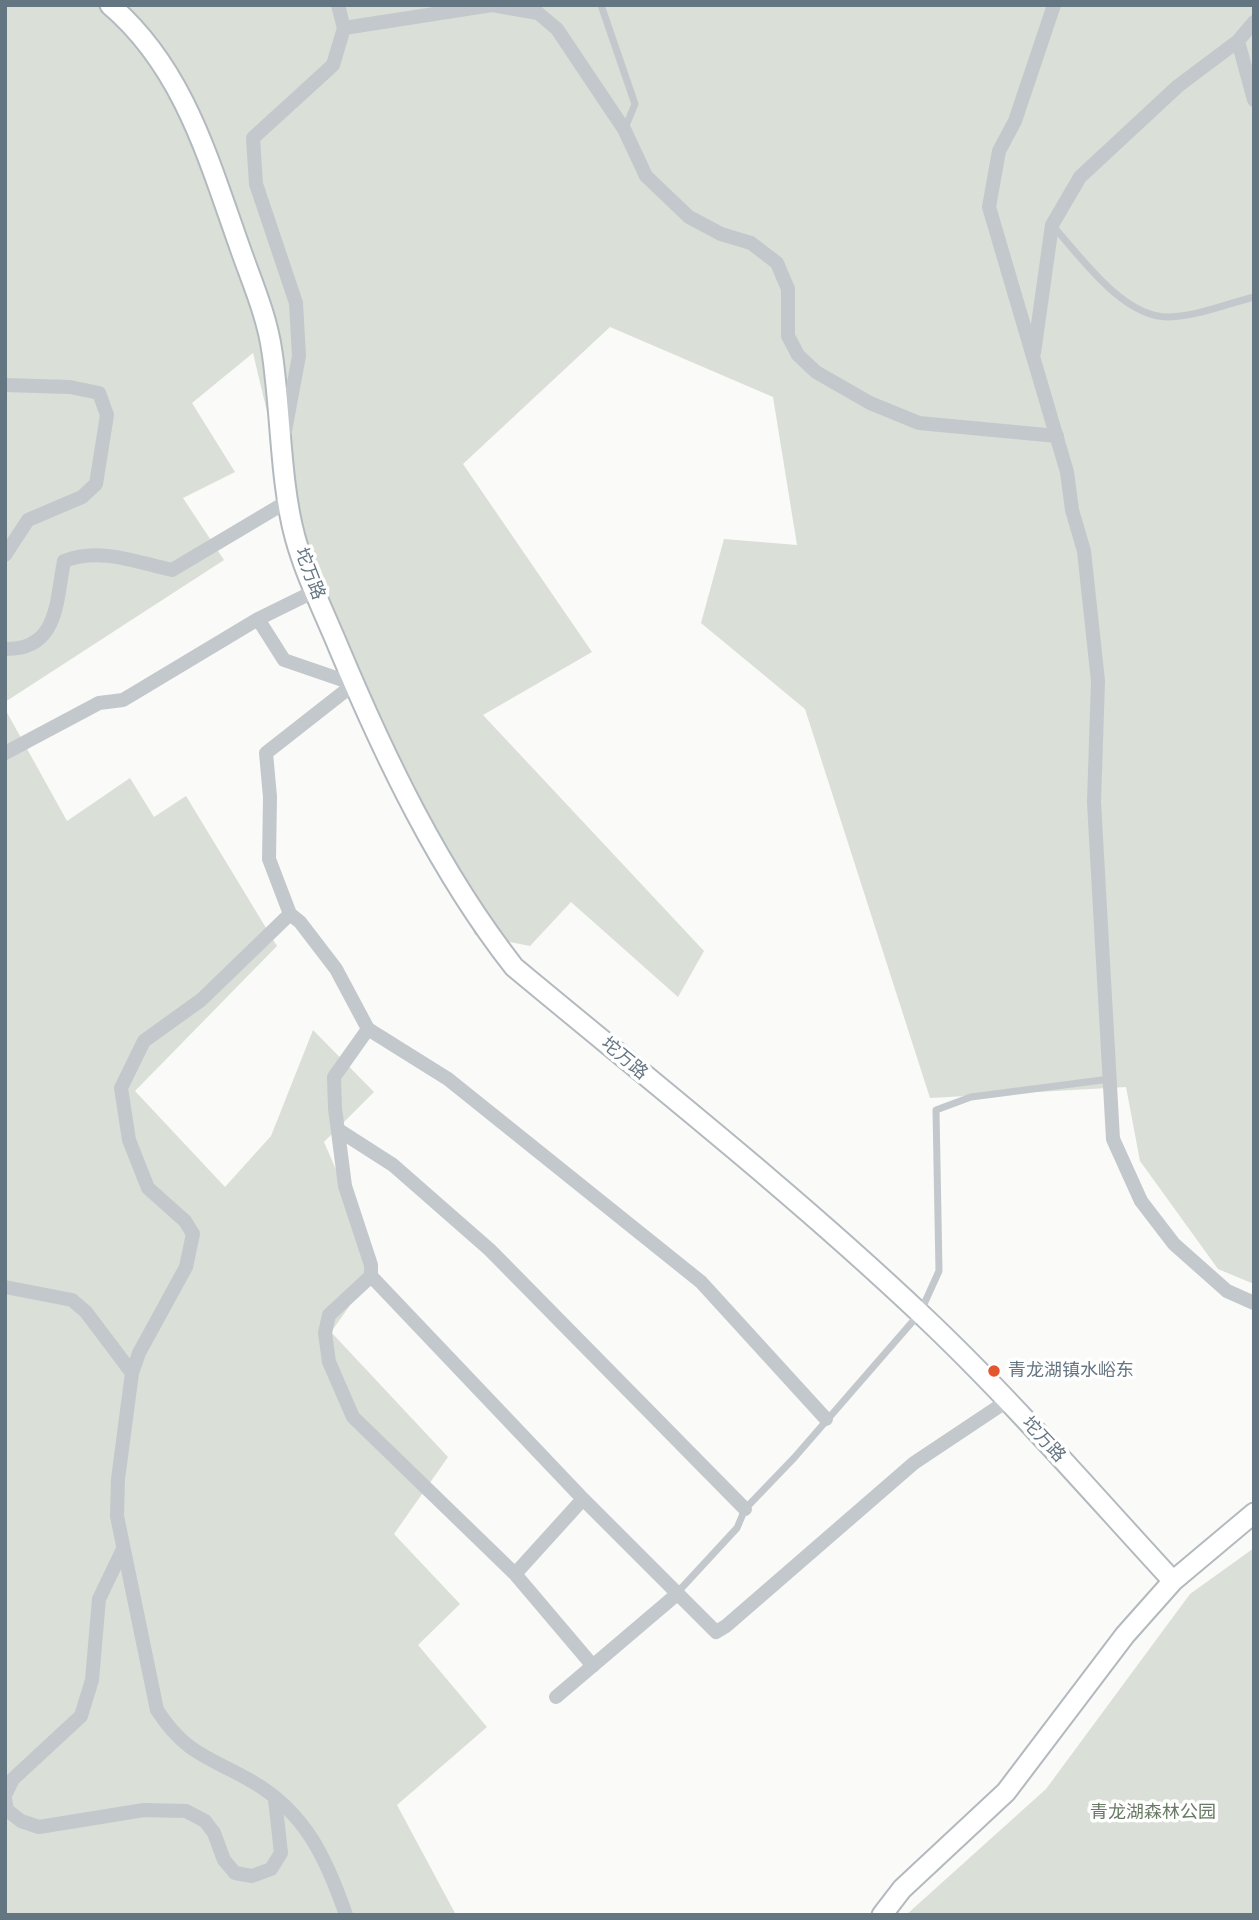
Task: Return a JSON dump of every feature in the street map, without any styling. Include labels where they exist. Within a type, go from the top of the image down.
[{"type":"main road","name":"坨万路","points":[[110,5],[128,21],[169,74],[185,101],[208,158],[268,330],[288,501],[295,538],[354,684],[439,856],[484,929],[514,967],[775,1182],[920,1313],[1007,1401],[1173,1581]]},
{"type":"main road","points":[[882,1915],[902,1889],[1006,1792],[1125,1635],[1173,1581],[1254,1513]]},
{"type":"street","points":[[283,443],[299,356],[296,303],[256,184],[253,138],[333,65],[344,28],[338,5]]},
{"type":"street","points":[[344,28],[492,5],[538,13],[557,29],[624,128],[646,176],[689,217],[721,234],[751,243],[777,263],[788,289],[788,336],[798,355],[816,372],[870,402],[919,423],[1057,436]]},
{"type":"street","points":[[1054,5],[1015,121],[999,151],[989,207],[1057,436],[1084,551],[1098,681],[1094,802],[1113,1139],[1141,1201],[1174,1244],[1227,1291],[1254,1303]]},
{"type":"street","points":[[1033,356],[1043,307],[1052,225],[1080,177],[1178,86],[1238,41],[1254,22]]},
{"type":"street","points":[[1238,41],[1254,100]]},
{"type":"street","points":[[5,385],[70,387],[99,393],[107,415],[96,484],[82,497],[28,520],[5,555]]},
{"type":"street","points":[[5,649],[17,649],[43,637],[51,627],[64,561],[79,555],[104,554],[172,570],[288,501]]},
{"type":"street","points":[[5,753],[99,703],[123,700],[258,619],[315,591]]},
{"type":"street","points":[[258,619],[284,660],[354,684]]},
{"type":"street","points":[[354,684],[266,753],[270,797],[269,859],[289,914],[300,922],[336,969],[368,1030],[449,1079],[701,1282],[826,1419]]},
{"type":"street","points":[[289,914],[201,1000],[145,1041],[121,1088],[129,1140],[148,1188],[186,1220],[193,1234],[186,1267],[132,1373],[118,1479],[117,1516],[157,1710],[172,1734],[197,1755],[255,1783],[301,1820],[331,1872],[346,1915]]},
{"type":"street","points":[[368,1030],[334,1077],[335,1108],[345,1186],[371,1265],[371,1276],[583,1500],[716,1632],[914,1463],[1007,1401]]},
{"type":"street","points":[[340,1131],[393,1165],[490,1250],[745,1509]]},
{"type":"street","points":[[371,1276],[329,1315],[325,1334],[329,1362],[353,1417],[515,1574],[593,1666]]},
{"type":"street","points":[[5,1287],[72,1300],[86,1312],[132,1373]]},
{"type":"street","points":[[515,1574],[583,1500]]},
{"type":"street","points":[[123,1548],[99,1599],[92,1680],[81,1716],[13,1779],[5,1797],[7,1810],[20,1821],[38,1827],[144,1810],[186,1811],[205,1821],[214,1833],[224,1860],[235,1873],[253,1876],[271,1870],[281,1853],[275,1799]]},
{"type":"street","points":[[556,1697],[676,1595]]},
{"type":"lane","points":[[601,5],[635,104],[624,128]]},
{"type":"lane","points":[[1052,225],[1099,283],[1151,314],[1170,317],[1219,308],[1254,296]]},
{"type":"lane","points":[[676,1595],[737,1528],[745,1509],[920,1313],[939,1271],[936,1110],[971,1097],[1110,1079]]},
{"type":"green space","points":[[5,5],[1254,5],[1254,1284],[1218,1269],[1140,1161],[1126,1087],[930,1098],[805,709],[701,623],[724,539],[797,545],[773,397],[610,327],[463,464],[592,652],[483,715],[704,951],[678,997],[571,902],[530,946],[475,935],[300,551],[253,353],[192,403],[235,472],[183,498],[224,560],[5,702]]},
{"type":"green space","points":[[5,709],[67,821],[130,778],[154,817],[186,796],[277,946],[135,1091],[225,1187],[271,1136],[313,1030],[374,1092],[324,1142],[378,1266],[331,1332],[448,1457],[394,1534],[460,1604],[418,1645],[487,1727],[397,1805],[456,1915],[5,1915]]},
{"type":"green space","name":"青龙湖森林公园","points":[[1254,1548],[1254,1915],[906,1915],[1046,1789],[1190,1594]]},
{"type":"place","name":"青龙湖镇水峪东","points":[[994,1371]]}]
